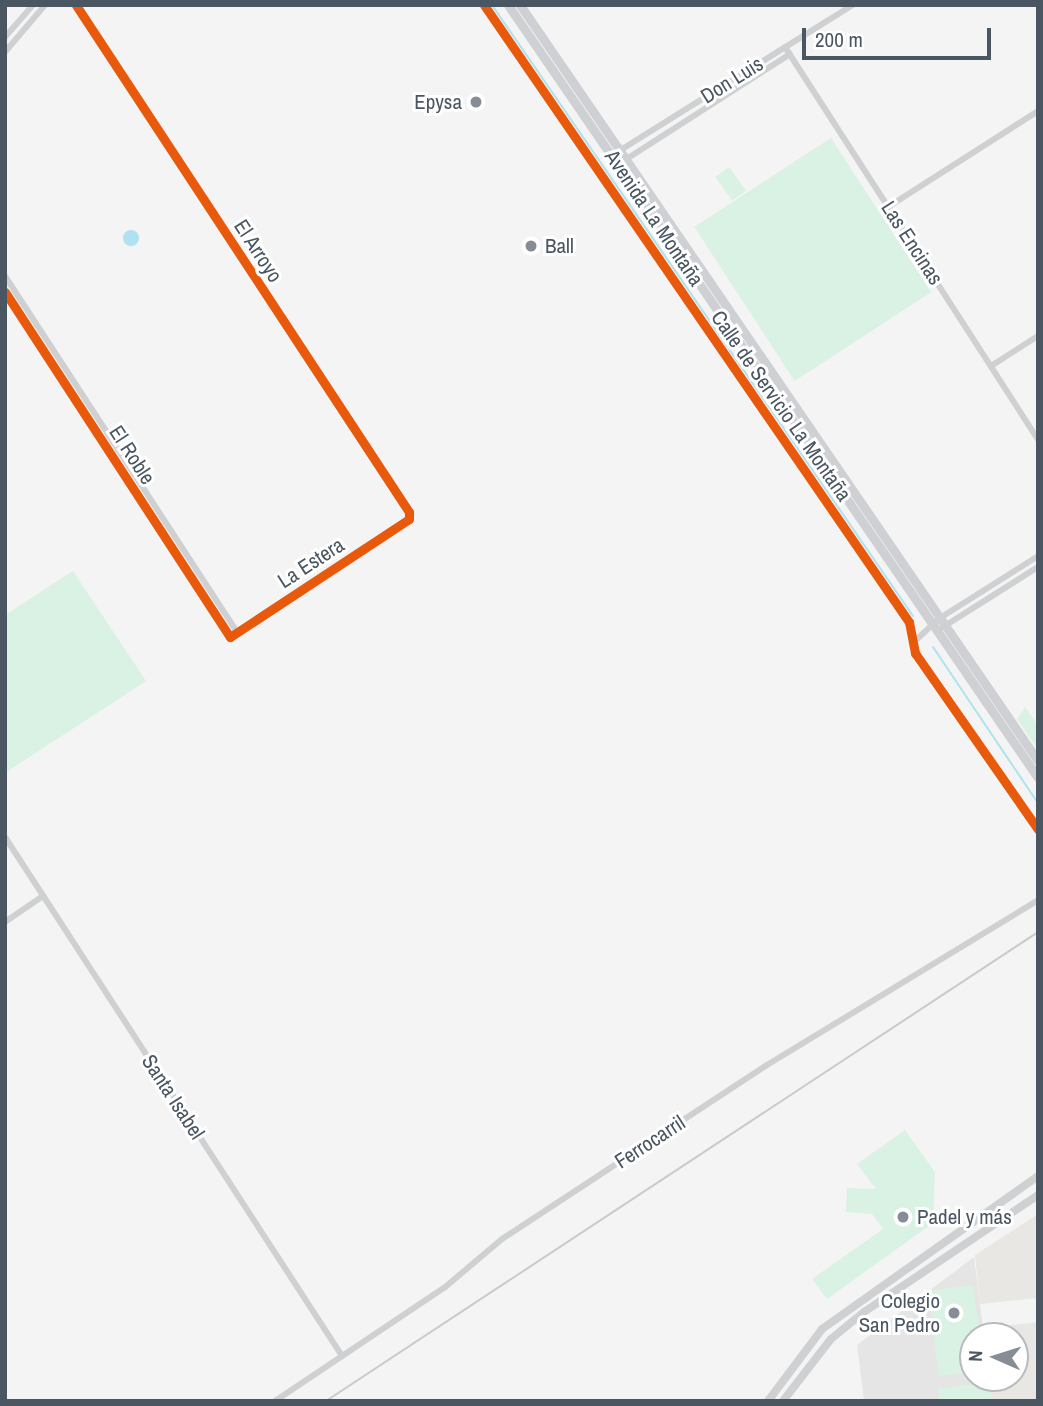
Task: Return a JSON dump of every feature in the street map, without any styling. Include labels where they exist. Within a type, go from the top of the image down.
[{"type":"main road","name":"Avenida La Montaña","points":[[508,5],[585,109]]},
{"type":"main road","name":"Avenida La Montaña","points":[[520,5],[618,158],[940,624],[1038,761]]},
{"type":"main road","name":"Avenida La Montaña","points":[[940,624],[1038,778]]},
{"type":"street","points":[[5,37],[33,5]]},
{"type":"street","points":[[5,52],[45,5]]},
{"type":"street","name":"El Arroyo","points":[[76,5],[410,517]]},
{"type":"street","name":"Calle de Servicio La Montaña","points":[[484,5],[909,622],[915,641],[915,653],[1038,829]]},
{"type":"street","name":"Don Luis","points":[[618,158],[853,5]]},
{"type":"street","name":"Las Encinas","points":[[785,47],[1038,439]]},
{"type":"street","points":[[618,158],[790,54]]},
{"type":"street","points":[[888,207],[1038,111]]},
{"type":"street","name":"El Roble","points":[[5,276],[237,632]]},
{"type":"street","name":"El Roble","points":[[5,292],[230,636]]},
{"type":"street","points":[[32,332],[39,327]]},
{"type":"street","points":[[991,366],[1038,336]]},
{"type":"street","name":"La Estera","points":[[230,636],[410,517]]},
{"type":"street","points":[[915,641],[1038,556]]},
{"type":"street","points":[[940,624],[1038,567]]},
{"type":"street","name":"Santa Isabel","points":[[5,837],[342,1356]]},
{"type":"street","points":[[5,922],[43,896]]},
{"type":"street","name":"Ferrocarril","points":[[275,1401],[444,1288],[502,1239],[714,1100],[1038,900]]},
{"type":"street","points":[[768,1401],[822,1329],[1038,1176]]},
{"type":"street","points":[[783,1401],[831,1339],[864,1312],[1038,1195]]},
{"type":"shaded area","points":[[1038,1214],[1038,1298],[980,1304],[975,1255]]},
{"type":"shaded area","points":[[974,1257],[982,1322],[959,1322],[959,1392],[991,1392],[992,1401],[864,1401],[857,1345]]},
{"type":"shaded area","points":[[1038,1322],[1038,1401],[992,1401],[991,1392],[1029,1392],[1029,1323]]},
{"type":"green space","points":[[831,138],[931,292],[795,381],[694,227]]},
{"type":"green space","points":[[729,167],[746,190],[732,200],[715,177]]},
{"type":"green space","points":[[73,571],[146,681],[5,773],[5,615]]},
{"type":"green space","points":[[1025,707],[1038,725],[1038,750],[1017,719]]},
{"type":"green space","name":"Padel y más","points":[[905,1130],[935,1172],[933,1223],[827,1299],[812,1279],[883,1229],[872,1214],[846,1212],[847,1188],[876,1189],[857,1164]]},
{"type":"green space","name":"Colegio San Pedro","points":[[973,1285],[978,1322],[959,1322],[959,1373],[939,1376],[928,1291]]},
{"type":"green space","points":[[959,1386],[959,1392],[991,1392],[992,1401],[940,1401],[938,1389]]},
{"type":"water","points":[[128,230],[134,230],[139,238],[137,244],[128,246],[123,241],[123,235]]},
{"type":"waterway","points":[[492,5],[913,616]]},
{"type":"waterway","points":[[933,647],[1038,803]]},
{"type":"railway","points":[[326,1401],[1038,932]]},
{"type":"cycle path","points":[[5,292],[230,637],[409,519],[409,512],[76,5]]},
{"type":"cycle path","points":[[484,5],[909,622],[915,653],[1038,829]]},
{"type":"place","name":"Epysa","points":[[476,102]]},
{"type":"place","name":"Ball","points":[[531,246]]},
{"type":"place","name":"Padel y más","points":[[903,1217]]},
{"type":"place","name":"Colegio San Pedro","points":[[954,1313]]}]
